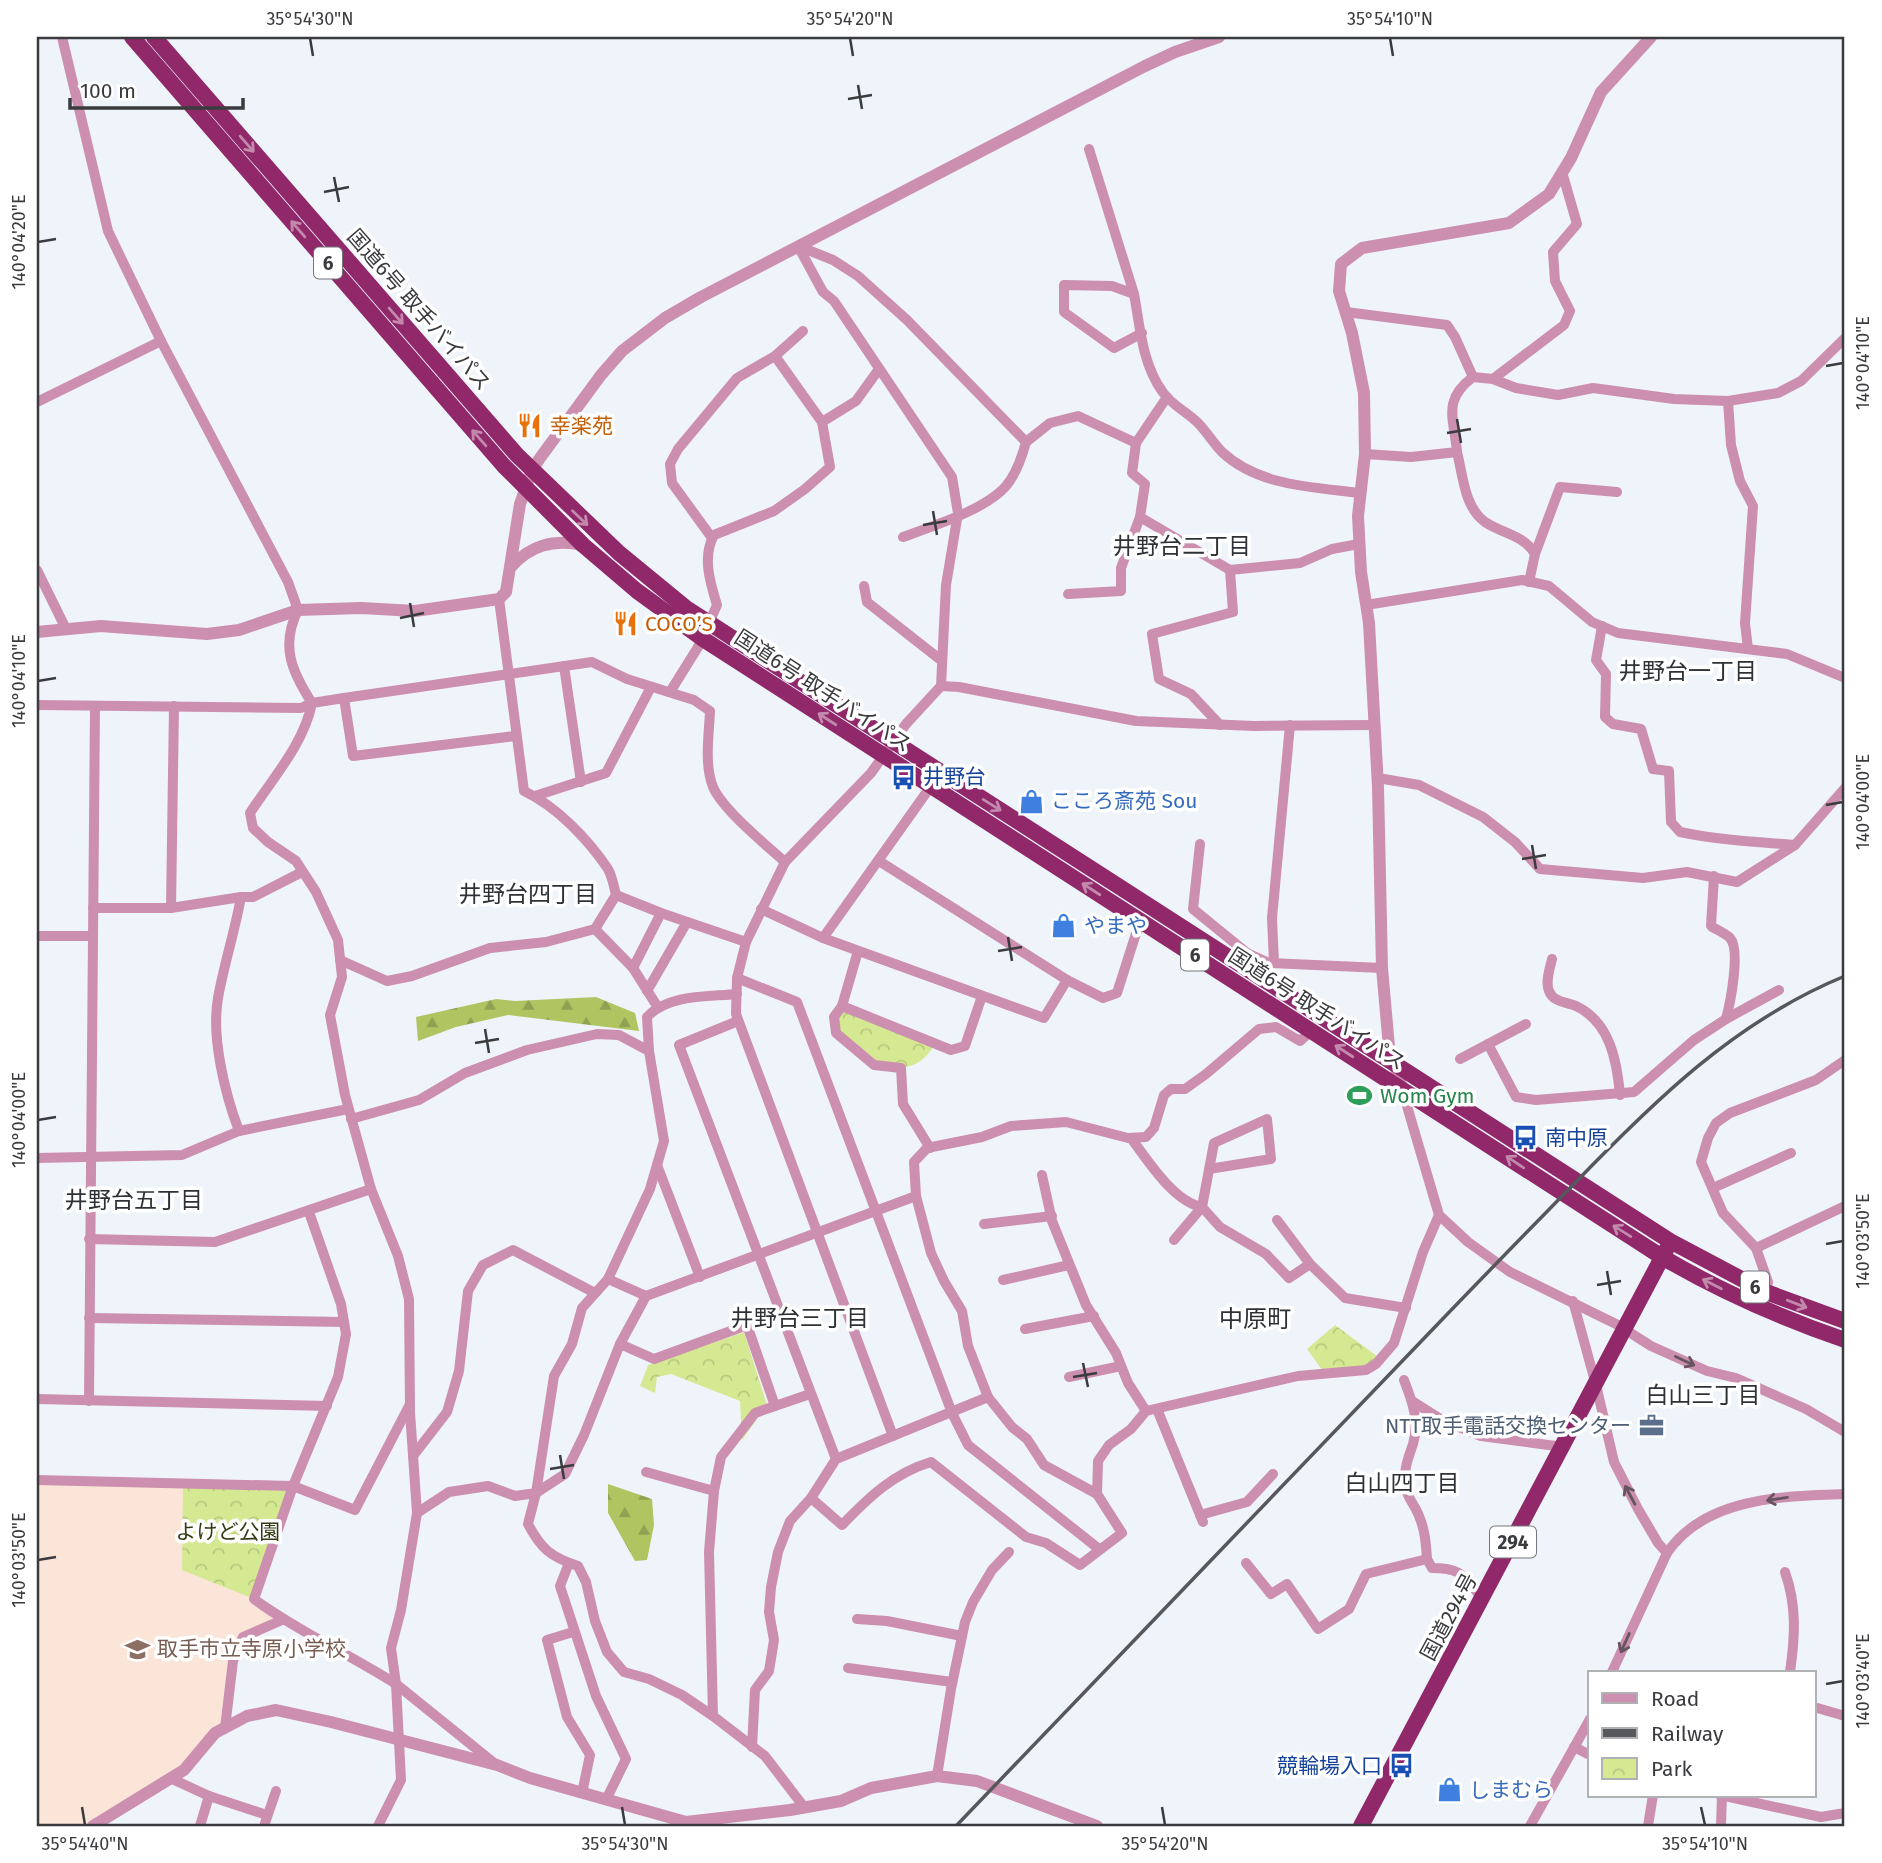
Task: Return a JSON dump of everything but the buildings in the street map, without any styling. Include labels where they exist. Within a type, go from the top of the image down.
[{"type":"highway","name":"国道6号 取手バイパス","points":[[132,37],[475,434],[583,545],[653,604],[703,639],[1243,959],[1392,1063],[1670,1241],[1766,1292],[1845,1321]]},
{"type":"highway","name":"国道6号 取手バイパス","points":[[154,37],[532,470],[619,553],[686,608],[889,749],[931,786],[1581,1206],[1694,1275],[1763,1309],[1845,1340]]},
{"type":"highway","name":"国道294号","points":[[1362,1826],[1670,1241]]},
{"type":"street","points":[[62,37],[108,231],[161,341],[288,582],[298,610],[289,631],[288,646],[300,683],[312,703],[309,720],[250,813],[253,828],[296,861],[316,892],[338,940],[342,977],[330,1015],[350,1114],[371,1189],[398,1256],[410,1299],[411,1402],[417,1513],[401,1610],[391,1648],[396,1684],[401,1780],[378,1826]]},
{"type":"street","points":[[37,632],[101,626],[223,634],[298,610],[361,608],[415,611],[499,599],[506,592],[520,504],[532,470],[601,375],[632,343],[665,318],[798,246],[1145,66],[1219,37]]},
{"type":"street","points":[[1651,37],[1601,92],[1549,194],[1509,223],[1362,247],[1341,264],[1339,291],[1364,393],[1365,453],[1359,492],[1359,544],[1378,778],[1382,968],[1388,1046],[1439,1215],[1510,1272],[1625,1328],[1651,1346],[1707,1371],[1736,1378],[1806,1409],[1845,1432]]},
{"type":"street","points":[[1089,149],[1134,294],[1146,358],[1162,392],[1199,424],[1223,453],[1253,472],[1282,482],[1359,492]]},
{"type":"street","points":[[1493,379],[1564,325],[1570,311],[1555,281],[1553,252],[1577,224],[1562,172]]},
{"type":"street","points":[[798,246],[823,292],[834,301],[911,412],[952,477],[958,517],[946,585],[941,686],[863,781],[785,862],[746,942],[737,978],[738,1021],[893,1436]]},
{"type":"street","points":[[798,246],[833,260],[858,275],[907,320],[1027,442]]},
{"type":"street","points":[[1134,294],[1112,286],[1064,285],[1064,312],[1114,348],[1142,333]]},
{"type":"street","points":[[1346,312],[1447,325],[1473,377]]},
{"type":"street","points":[[712,538],[672,483],[670,464],[678,449],[737,378],[775,356],[803,331]]},
{"type":"street","points":[[1535,554],[1528,543],[1484,521],[1469,503],[1457,452],[1452,401],[1461,386],[1473,377],[1493,379],[1516,388],[1558,395],[1593,388],[1674,398],[1728,401],[1778,393],[1801,381],[1845,338]]},
{"type":"street","points":[[37,402],[161,341]]},
{"type":"street","points":[[709,623],[717,605],[708,578],[710,543],[714,535],[774,511],[806,489],[830,467],[822,422],[775,356]]},
{"type":"street","points":[[822,422],[856,401],[879,369]]},
{"type":"street","points":[[1068,594],[1121,591],[1121,568],[1140,517],[1145,484],[1132,473],[1136,443],[1167,397]]},
{"type":"street","points":[[1728,401],[1731,445],[1740,481],[1753,506],[1745,623],[1748,649]]},
{"type":"street","points":[[903,537],[958,517],[1006,487],[1022,459],[1027,442],[1051,424],[1078,416],[1136,443]]},
{"type":"street","points":[[1365,453],[1411,457],[1457,452]]},
{"type":"street","points":[[1529,582],[1535,554],[1560,487],[1617,492]]},
{"type":"street","points":[[1140,517],[1230,570],[1300,563],[1332,549],[1359,544]]},
{"type":"street","points":[[510,569],[520,557],[543,545],[563,542],[583,545]]},
{"type":"street","points":[[37,570],[66,629]]},
{"type":"street","points":[[1220,725],[1191,694],[1159,680],[1152,634],[1234,612],[1230,570]]},
{"type":"street","points":[[1366,605],[1522,580],[1549,586],[1592,622],[1618,633],[1787,654],[1845,678]]},
{"type":"street","points":[[864,586],[867,602],[942,661]]},
{"type":"street","points":[[340,960],[387,981],[411,976],[490,948],[546,942],[595,929],[616,895],[609,871],[596,854],[542,800],[524,791],[499,599]]},
{"type":"street","points":[[1602,626],[1596,660],[1606,674],[1605,717],[1613,724],[1641,729],[1653,769],[1669,772],[1671,822],[1680,832],[1730,841],[1795,845]]},
{"type":"street","points":[[670,692],[703,639]]},
{"type":"street","points":[[37,705],[301,708],[312,703],[592,662],[651,688],[694,701],[710,711],[708,754],[714,788],[734,815],[785,862]]},
{"type":"street","points":[[564,666],[581,782]]},
{"type":"street","points":[[941,686],[959,687],[1123,719],[1220,725],[1374,725]]},
{"type":"street","points":[[534,796],[606,773],[651,688]]},
{"type":"street","points":[[344,698],[353,756],[515,736]]},
{"type":"street","points":[[171,908],[174,706]]},
{"type":"street","points":[[89,1401],[95,707]]},
{"type":"street","points":[[1274,963],[1272,918],[1290,725]]},
{"type":"street","points":[[1378,778],[1419,785],[1483,817],[1515,842],[1540,869],[1643,878],[1687,872],[1737,882],[1795,845],[1845,788]]},
{"type":"street","points":[[823,938],[931,786]]},
{"type":"street","points":[[1200,844],[1193,909],[1243,959],[1382,968]]},
{"type":"street","points":[[879,861],[1067,980],[1103,998],[1117,993],[1140,920]]},
{"type":"street","points":[[93,908],[171,908],[253,897],[302,872]]},
{"type":"street","points":[[1714,876],[1711,926],[1729,936],[1734,958],[1732,994],[1726,1019]]},
{"type":"street","points":[[616,895],[746,942]]},
{"type":"street","points":[[239,1131],[226,1097],[216,1029],[217,1000],[241,897]]},
{"type":"street","points":[[761,909],[823,938],[1044,1018],[1067,980]]},
{"type":"street","points":[[634,968],[661,913]]},
{"type":"street","points":[[648,990],[687,922]]},
{"type":"street","points":[[595,929],[634,968],[657,1006]]},
{"type":"street","points":[[37,936],[93,936]]},
{"type":"street","points":[[858,951],[842,1006],[834,1017],[836,1033],[874,1065],[901,1068],[904,1104],[930,1147]]},
{"type":"street","points":[[1552,958],[1549,992],[1555,999],[1588,1013],[1599,1024],[1609,1040],[1618,1067],[1620,1095]]},
{"type":"street","points":[[737,978],[797,1002],[952,1413],[968,1445],[1100,1549]]},
{"type":"street","points":[[1488,1044],[1516,1097],[1536,1100],[1620,1095],[1634,1092],[1694,1040],[1779,990]]},
{"type":"street","points":[[737,994],[691,998],[657,1006],[647,1017],[649,1051],[664,1141],[650,1189],[608,1279],[582,1308],[572,1344],[554,1377],[536,1493],[528,1524],[537,1541],[555,1559],[578,1566],[586,1582],[595,1621],[607,1652],[624,1672],[649,1679],[682,1695],[713,1716],[765,1756],[804,1807]]},
{"type":"street","points":[[842,1006],[951,1050],[965,1046],[982,996]]},
{"type":"street","points":[[738,1021],[679,1045],[836,1459]]},
{"type":"street","points":[[1460,1059],[1526,1024]]},
{"type":"street","points":[[811,1498],[842,1525],[874,1492],[911,1468],[931,1462],[1026,1537],[1046,1543],[1080,1564],[1122,1533],[1097,1494],[1044,1465],[1027,1438],[1012,1427],[988,1398],[968,1346],[962,1311],[931,1253],[916,1196],[914,1162],[930,1147],[982,1138],[1011,1126],[1066,1122],[1131,1139],[1146,1137],[1154,1128],[1161,1102],[1171,1089],[1185,1089],[1259,1029],[1276,1027],[1300,1041],[1312,1030]]},
{"type":"street","points":[[37,1158],[182,1155],[239,1131],[419,1100],[465,1073],[527,1050],[597,1034],[619,1035],[649,1051]]},
{"type":"street","points":[[1766,1292],[1768,1282],[1756,1248],[1723,1213],[1701,1163],[1708,1138],[1716,1123],[1730,1113],[1816,1080],[1845,1060]]},
{"type":"street","points":[[1174,1240],[1202,1207],[1209,1169],[1214,1143],[1267,1119],[1272,1159],[1209,1169]]},
{"type":"street","points":[[1131,1139],[1188,1205],[1202,1207],[1220,1227],[1266,1254],[1289,1278],[1310,1264]]},
{"type":"street","points":[[1713,1188],[1791,1153]]},
{"type":"street","points":[[657,1165],[700,1277]]},
{"type":"street","points":[[1042,1175],[1052,1216],[1086,1305],[1146,1411]]},
{"type":"street","points":[[89,1239],[215,1242],[371,1189]]},
{"type":"street","points":[[417,1513],[449,1492],[488,1486],[515,1496],[536,1493],[565,1474],[621,1344],[646,1296],[916,1196]]},
{"type":"street","points":[[1756,1248],[1845,1206]]},
{"type":"street","points":[[309,1212],[341,1304],[346,1334],[338,1377],[293,1486],[254,1599],[282,1620],[356,1658],[396,1684],[497,1765]]},
{"type":"street","points":[[1097,1494],[1098,1461],[1109,1445],[1132,1429],[1146,1411],[1298,1376],[1366,1370],[1376,1364],[1394,1343],[1423,1252],[1439,1215]]},
{"type":"street","points":[[984,1224],[1052,1216]]},
{"type":"street","points":[[1277,1220],[1310,1264],[1345,1298],[1405,1308]]},
{"type":"street","points":[[413,1456],[447,1412],[459,1371],[468,1291],[483,1265],[513,1250],[595,1293]]},
{"type":"street","points":[[1003,1280],[1069,1265]]},
{"type":"street","points":[[608,1279],[646,1296]]},
{"type":"street","points":[[1573,1301],[1614,1462],[1637,1509],[1667,1553]]},
{"type":"street","points":[[621,1344],[654,1359],[780,1310]]},
{"type":"street","points":[[1025,1329],[1094,1316]]},
{"type":"street","points":[[89,1318],[344,1322]]},
{"type":"street","points":[[747,1325],[775,1406]]},
{"type":"street","points":[[1069,1377],[1121,1366]]},
{"type":"street","points":[[1404,1380],[1416,1413],[1415,1441],[1407,1461],[1406,1494],[1418,1512],[1424,1531],[1427,1559],[1432,1568],[1452,1568],[1462,1575],[1482,1598]]},
{"type":"street","points":[[713,1716],[709,1552],[714,1490],[721,1457],[755,1413],[810,1394]]},
{"type":"street","points":[[752,1747],[755,1690],[769,1671],[774,1640],[768,1612],[778,1552],[790,1521],[811,1498],[836,1459],[988,1398]]},
{"type":"street","points":[[37,1399],[327,1406]]},
{"type":"street","points":[[1412,1401],[1442,1420],[1481,1436],[1563,1447]]},
{"type":"street","points":[[37,1480],[293,1486],[355,1510],[411,1402]]},
{"type":"street","points":[[1157,1409],[1202,1519],[1247,1502],[1273,1474]]},
{"type":"street","points":[[646,1472],[714,1490]]},
{"type":"street","points":[[1612,1671],[1667,1553],[1678,1537],[1691,1526],[1725,1510],[1801,1495],[1845,1494]]},
{"type":"street","points":[[937,1776],[962,1636],[973,1602],[992,1570],[1009,1552]]},
{"type":"street","points":[[1246,1563],[1271,1594],[1287,1584],[1318,1629],[1349,1609],[1366,1574],[1427,1559]]},
{"type":"street","points":[[569,1563],[560,1586],[573,1632],[596,1696],[626,1759],[606,1800]]},
{"type":"street","points":[[1785,1572],[1792,1595],[1795,1625],[1790,1671]]},
{"type":"street","points":[[858,1619],[887,1621],[962,1636]]},
{"type":"street","points":[[225,1728],[233,1661],[243,1637],[282,1620]]},
{"type":"street","points":[[573,1632],[547,1640],[567,1717],[590,1755],[582,1793]]},
{"type":"street","points":[[848,1668],[952,1682]]},
{"type":"street","points":[[1815,1707],[1845,1716]]},
{"type":"street","points":[[93,1826],[184,1770],[215,1733],[247,1716],[276,1710],[497,1765],[582,1793],[686,1822],[703,1824],[841,1801],[872,1788],[937,1776],[977,1781],[1097,1826]]},
{"type":"street","points":[[1530,1826],[1588,1722]]},
{"type":"street","points":[[1574,1747],[1588,1754]]},
{"type":"street","points":[[170,1778],[209,1796],[267,1815]]},
{"type":"street","points":[[264,1826],[276,1791]]},
{"type":"street","points":[[200,1826],[209,1796]]},
{"type":"street","points":[[1648,1826],[1653,1797]]},
{"type":"street","points":[[1721,1797],[1721,1826]]},
{"type":"street","points":[[1758,1798],[1821,1817],[1845,1814]]},
{"type":"street","points":[[670,1826],[686,1822]]},
{"type":"shaded area","name":"取手市立寺原小学校","points":[[37,1480],[183,1484],[254,1599],[282,1620],[243,1637],[233,1661],[225,1728],[184,1770],[93,1826],[37,1826]]},
{"type":"green space","points":[[596,997],[635,1013],[639,1031],[508,1015],[456,1027],[418,1041],[416,1017],[496,999],[515,1001]]},
{"type":"green space","points":[[842,1006],[934,1046],[916,1064],[878,1068],[836,1033]]},
{"type":"green space","points":[[1335,1325],[1381,1359],[1376,1364],[1325,1374],[1307,1349]]},
{"type":"green space","points":[[744,1332],[767,1405],[742,1440],[740,1401],[671,1374],[657,1377],[655,1393],[640,1386],[648,1365]]},
{"type":"green space","name":"よけど公園","points":[[183,1484],[293,1486],[254,1599],[182,1570]]},
{"type":"green space","points":[[608,1484],[652,1499],[654,1525],[647,1560],[635,1561],[608,1513]]},
{"type":"railway","points":[[956,1826],[1633,1124],[1698,1066],[1732,1040],[1805,994],[1845,976]]},
{"type":"place","name":"幸楽苑","points":[[530,426]]},
{"type":"place","name":"COCO’S","points":[[625,624]]},
{"type":"place","name":"井野台","points":[[903,777]]},
{"type":"place","name":"こころ斎苑 Sou","points":[[1031,801]]},
{"type":"place","name":"やまや","points":[[1064,926]]},
{"type":"place","name":"Wom Gym","points":[[1360,1096]]},
{"type":"place","name":"南中原","points":[[1525,1138]]},
{"type":"place","name":"NTT取手電話交換センター","points":[[1651,1426]]},
{"type":"place","name":"取手市立寺原小学校","points":[[137,1649]]},
{"type":"place","name":"競輪場入口","points":[[1402,1766]]},
{"type":"place","name":"しまむら","points":[[1449,1790]]},
{"type":"district","name":"井野台二丁目","points":[[1182,546]]},
{"type":"district","name":"井野台一丁目","points":[[1688,671]]},
{"type":"district","name":"井野台四丁目","points":[[528,894]]},
{"type":"district","name":"井野台五丁目","points":[[134,1200]]},
{"type":"district","name":"井野台三丁目","points":[[800,1318]]},
{"type":"district","name":"中原町","points":[[1255,1319]]},
{"type":"district","name":"白山三丁目","points":[[1703,1395]]},
{"type":"district","name":"白山四丁目","points":[[1402,1483]]}]
